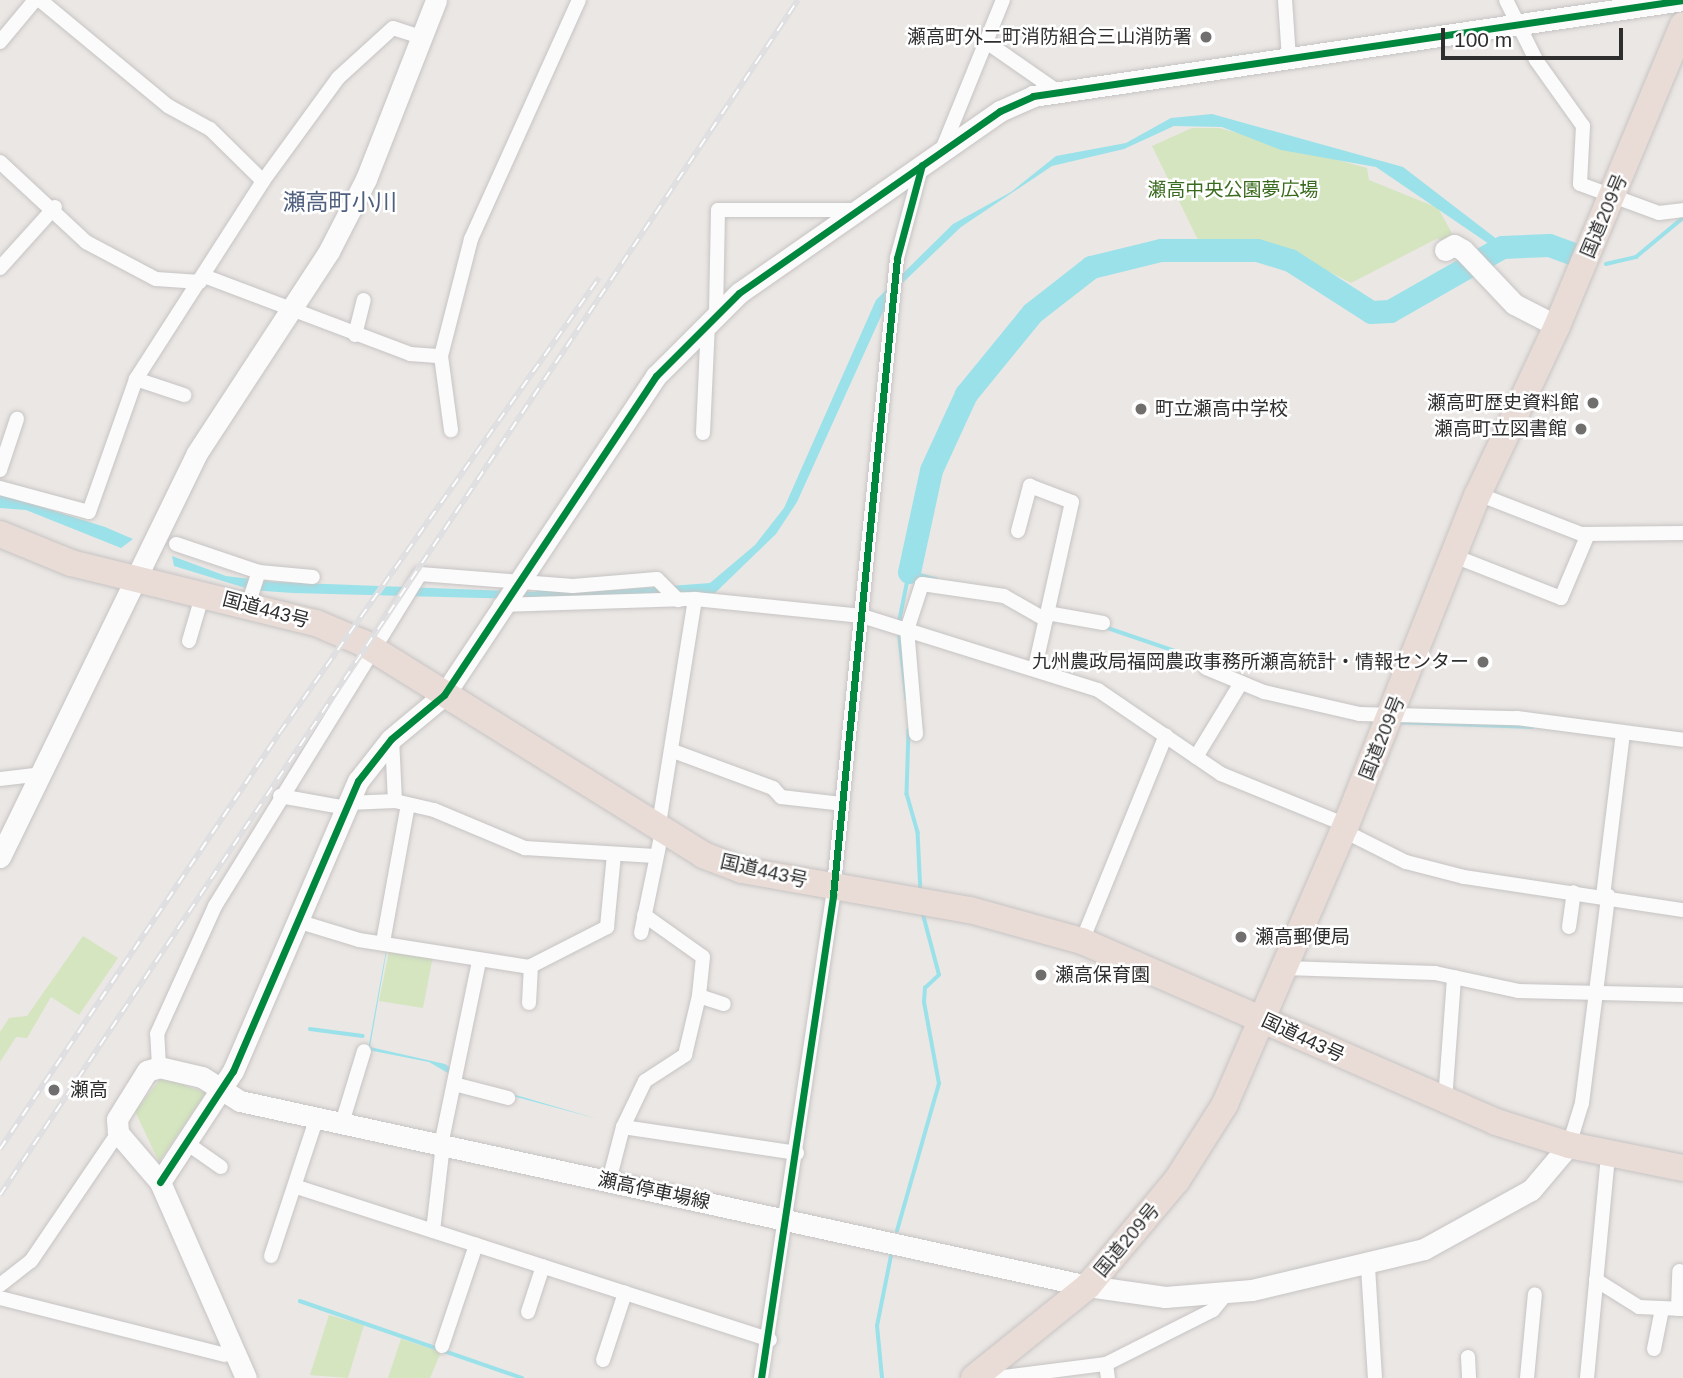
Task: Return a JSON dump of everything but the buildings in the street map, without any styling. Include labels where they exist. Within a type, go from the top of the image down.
[{"type":"highway","name":"国道209号","points":[[974,1378],[1088,1286],[1177,1180],[1225,1104],[1264,1020],[1345,828],[1478,494],[1557,326],[1683,25]]},
{"type":"highway","name":"国道443号","points":[[0,534],[71,563],[134,574],[248,605],[373,648],[658,839],[742,870],[920,900],[1082,942],[1445,1101],[1569,1145],[1683,1168]]},
{"type":"street","points":[[0,42],[38,0],[168,106],[210,129],[263,181]]},
{"type":"street","points":[[0,857],[42,774],[134,574],[197,453],[292,313],[366,179],[436,0]]},
{"type":"street","points":[[451,430],[441,356],[471,239],[579,0]]},
{"type":"street","points":[[942,150],[1003,0]]},
{"type":"street","points":[[1285,0],[1289,58]]},
{"type":"street","points":[[1506,0],[1583,126],[1580,184],[1659,213],[1683,210]]},
{"type":"street","points":[[160,1182],[222,1092],[347,806],[391,738],[444,695],[500,605],[656,376],[712,317],[1000,111],[1057,91],[1683,0]]},
{"type":"street","points":[[0,488],[89,512],[136,379],[263,181],[347,69],[393,27],[420,37]]},
{"type":"street","points":[[985,41],[1057,91]]},
{"type":"street","points":[[0,162],[55,207],[86,242],[121,263],[156,279],[202,279],[410,354],[441,356]]},
{"type":"street","points":[[761,1378],[770,1340],[788,1220],[833,886],[897,258],[922,165]]},
{"type":"street","points":[[0,268],[55,207]]},
{"type":"street","points":[[704,433],[718,210],[858,210]]},
{"type":"street","points":[[1445,250],[1454,245],[1463,250],[1514,304],[1557,326]]},
{"type":"street","points":[[355,335],[364,300]]},
{"type":"street","points":[[136,379],[184,395]]},
{"type":"street","points":[[0,470],[17,419]]},
{"type":"street","points":[[1018,531],[1030,486],[1072,502],[1035,668]]},
{"type":"street","points":[[1478,494],[1588,534],[1683,533]]},
{"type":"street","points":[[1454,556],[1561,598],[1588,534]]},
{"type":"street","points":[[176,544],[259,572],[313,576]]},
{"type":"street","points":[[248,605],[259,572]]},
{"type":"street","points":[[246,1378],[160,1182],[118,1133],[117,1119],[147,1071],[159,1067],[157,1034],[215,906],[280,796],[420,574],[573,586],[657,579],[678,600]]},
{"type":"street","points":[[916,734],[907,630],[927,581],[1004,596],[1047,616],[1103,623]]},
{"type":"street","points":[[189,641],[202,593]]},
{"type":"street","points":[[641,933],[673,751],[695,599]]},
{"type":"street","points":[[500,605],[695,599],[862,616],[1035,668],[1098,691],[1221,774],[1345,828],[1406,862],[1683,910]]},
{"type":"street","points":[[1206,668],[1303,704],[1391,715],[1517,718],[1683,740]]},
{"type":"street","points":[[1196,757],[1241,683]]},
{"type":"street","points":[[1569,1145],[1582,1103],[1597,996],[1623,733]]},
{"type":"street","points":[[1082,942],[1166,735]]},
{"type":"street","points":[[383,942],[401,803],[391,738]]},
{"type":"street","points":[[673,751],[773,788],[781,797],[842,804]]},
{"type":"street","points":[[0,779],[42,774]]},
{"type":"street","points":[[280,796],[347,806],[401,803],[525,848],[614,854],[658,839]]},
{"type":"street","points":[[297,921],[479,961],[531,966],[607,927],[614,854]]},
{"type":"street","points":[[1569,927],[1574,892]]},
{"type":"street","points":[[609,1181],[623,1127],[645,1081],[685,1055],[699,996],[703,957],[644,915]]},
{"type":"street","points":[[433,1231],[442,1145],[479,961]]},
{"type":"street","points":[[530,1003],[531,966]]},
{"type":"street","points":[[1285,968],[1454,977],[1518,991],[1597,996],[1683,995]]},
{"type":"street","points":[[1445,1101],[1454,977]]},
{"type":"street","points":[[699,996],[724,1004]]},
{"type":"street","points":[[342,1123],[364,1051]]},
{"type":"street","name":"瀬高停車場線","points":[[159,1067],[202,1077],[222,1092],[342,1123],[1088,1286],[1166,1297],[1225,1295],[1368,1267],[1424,1249],[1505,1208],[1531,1190],[1569,1145]]},
{"type":"street","points":[[454,1084],[508,1098]]},
{"type":"street","points":[[271,1256],[297,1187],[317,1117]]},
{"type":"street","points":[[623,1127],[797,1153]]},
{"type":"street","points":[[0,1285],[31,1261],[118,1133]]},
{"type":"street","points":[[188,1144],[221,1167]]},
{"type":"street","points":[[1587,1378],[1608,1154]]},
{"type":"street","points":[[297,1187],[770,1340]]},
{"type":"street","points":[[442,1346],[476,1245]]},
{"type":"street","points":[[528,1312],[542,1266]]},
{"type":"street","points":[[1368,1267],[1375,1378]]},
{"type":"street","points":[[1596,1280],[1639,1307],[1681,1309],[1679,1271]]},
{"type":"street","points":[[603,1360],[625,1293]]},
{"type":"street","points":[[1527,1378],[1535,1294]]},
{"type":"street","points":[[996,1378],[1107,1371],[1213,1310],[1225,1295]]},
{"type":"street","points":[[0,1298],[225,1355]]},
{"type":"street","points":[[1654,1349],[1662,1309]]},
{"type":"street","points":[[1468,1357],[1469,1378]]},
{"type":"green space","name":"瀬高中央公園夢広場","points":[[1192,128],[1219,128],[1367,168],[1369,180],[1438,208],[1454,237],[1442,244],[1438,238],[1351,283],[1302,258],[1254,244],[1200,244],[1152,146]]},
{"type":"green space","points":[[83,936],[118,958],[79,1015],[51,997],[27,1038],[16,1037],[0,1062],[0,1032],[9,1018],[27,1016]]},
{"type":"green space","points":[[390,946],[433,956],[423,1008],[379,1001]]},
{"type":"green space","points":[[162,1077],[206,1093],[159,1162],[135,1111]]},
{"type":"green space","points":[[329,1315],[364,1325],[348,1378],[310,1375]]},
{"type":"green space","points":[[401,1339],[441,1352],[430,1378],[388,1378]]},
{"type":"water","points":[[1212,114],[1403,167],[1498,240],[1495,248],[1376,167],[1281,150],[1222,127],[1174,126],[1124,149],[1052,166],[961,227],[891,294],[797,502],[776,534],[715,593],[524,599],[293,593],[252,590],[174,566],[172,556],[226,576],[274,582],[535,592],[540,587],[575,593],[710,583],[755,545],[784,508],[876,300],[953,224],[1011,192],[1056,156],[1126,143],[1171,118]]},
{"type":"water","points":[[0,494],[105,527],[133,539],[121,548],[26,510],[0,508]]},
{"type":"water","points":[[403,857],[370,1047],[445,1064],[468,1081],[598,1119],[465,1083],[429,1062],[368,1050]]},
{"type":"waterway","points":[[1606,264],[1636,257],[1683,218]]},
{"type":"waterway","points":[[909,572],[931,470],[966,394],[1032,313],[1091,267],[1161,250],[1257,250],[1290,260],[1371,312],[1390,311],[1502,247],[1549,245],[1571,253]]},
{"type":"waterway","points":[[899,622],[909,572],[936,579]]},
{"type":"waterway","points":[[1105,627],[1207,662]]},
{"type":"waterway","points":[[899,630],[907,699]]},
{"type":"waterway","points":[[1396,722],[1532,727]]},
{"type":"waterway","points":[[909,730],[907,794],[918,832],[921,893]]},
{"type":"waterway","points":[[897,1231],[939,1084],[924,1002],[925,988],[939,975],[922,911]]},
{"type":"waterway","points":[[310,1029],[363,1036]]},
{"type":"waterway","points":[[882,1378],[877,1326],[892,1251]]},
{"type":"waterway","points":[[300,1301],[522,1378]]},
{"type":"railway","points":[[0,1195],[798,0]]},
{"type":"railway","points":[[0,1149],[280,732],[599,278]]},
{"type":"cycle path","points":[[160,1182],[233,1071],[358,781],[391,739],[444,695],[656,376],[739,293],[1000,111],[1033,96],[1683,0]]},
{"type":"cycle path","points":[[761,1378],[833,895],[897,258],[922,165]]},
{"type":"place","name":"瀬高町外二町消防組合三山消防署","points":[[1206,37]]},
{"type":"place","name":"瀬高町歴史資料館","points":[[1593,403]]},
{"type":"place","name":"町立瀬高中学校","points":[[1141,409]]},
{"type":"place","name":"瀬高町立図書館","points":[[1581,429]]},
{"type":"place","name":"九州農政局福岡農政事務所瀬高統計・情報センター","points":[[1483,662]]},
{"type":"place","name":"瀬高郵便局","points":[[1241,937]]},
{"type":"place","name":"瀬高保育園","points":[[1041,975]]},
{"type":"place","name":"瀬高","points":[[54,1090]]},
{"type":"district","name":"瀬高町小川","points":[[340,202]]}]
